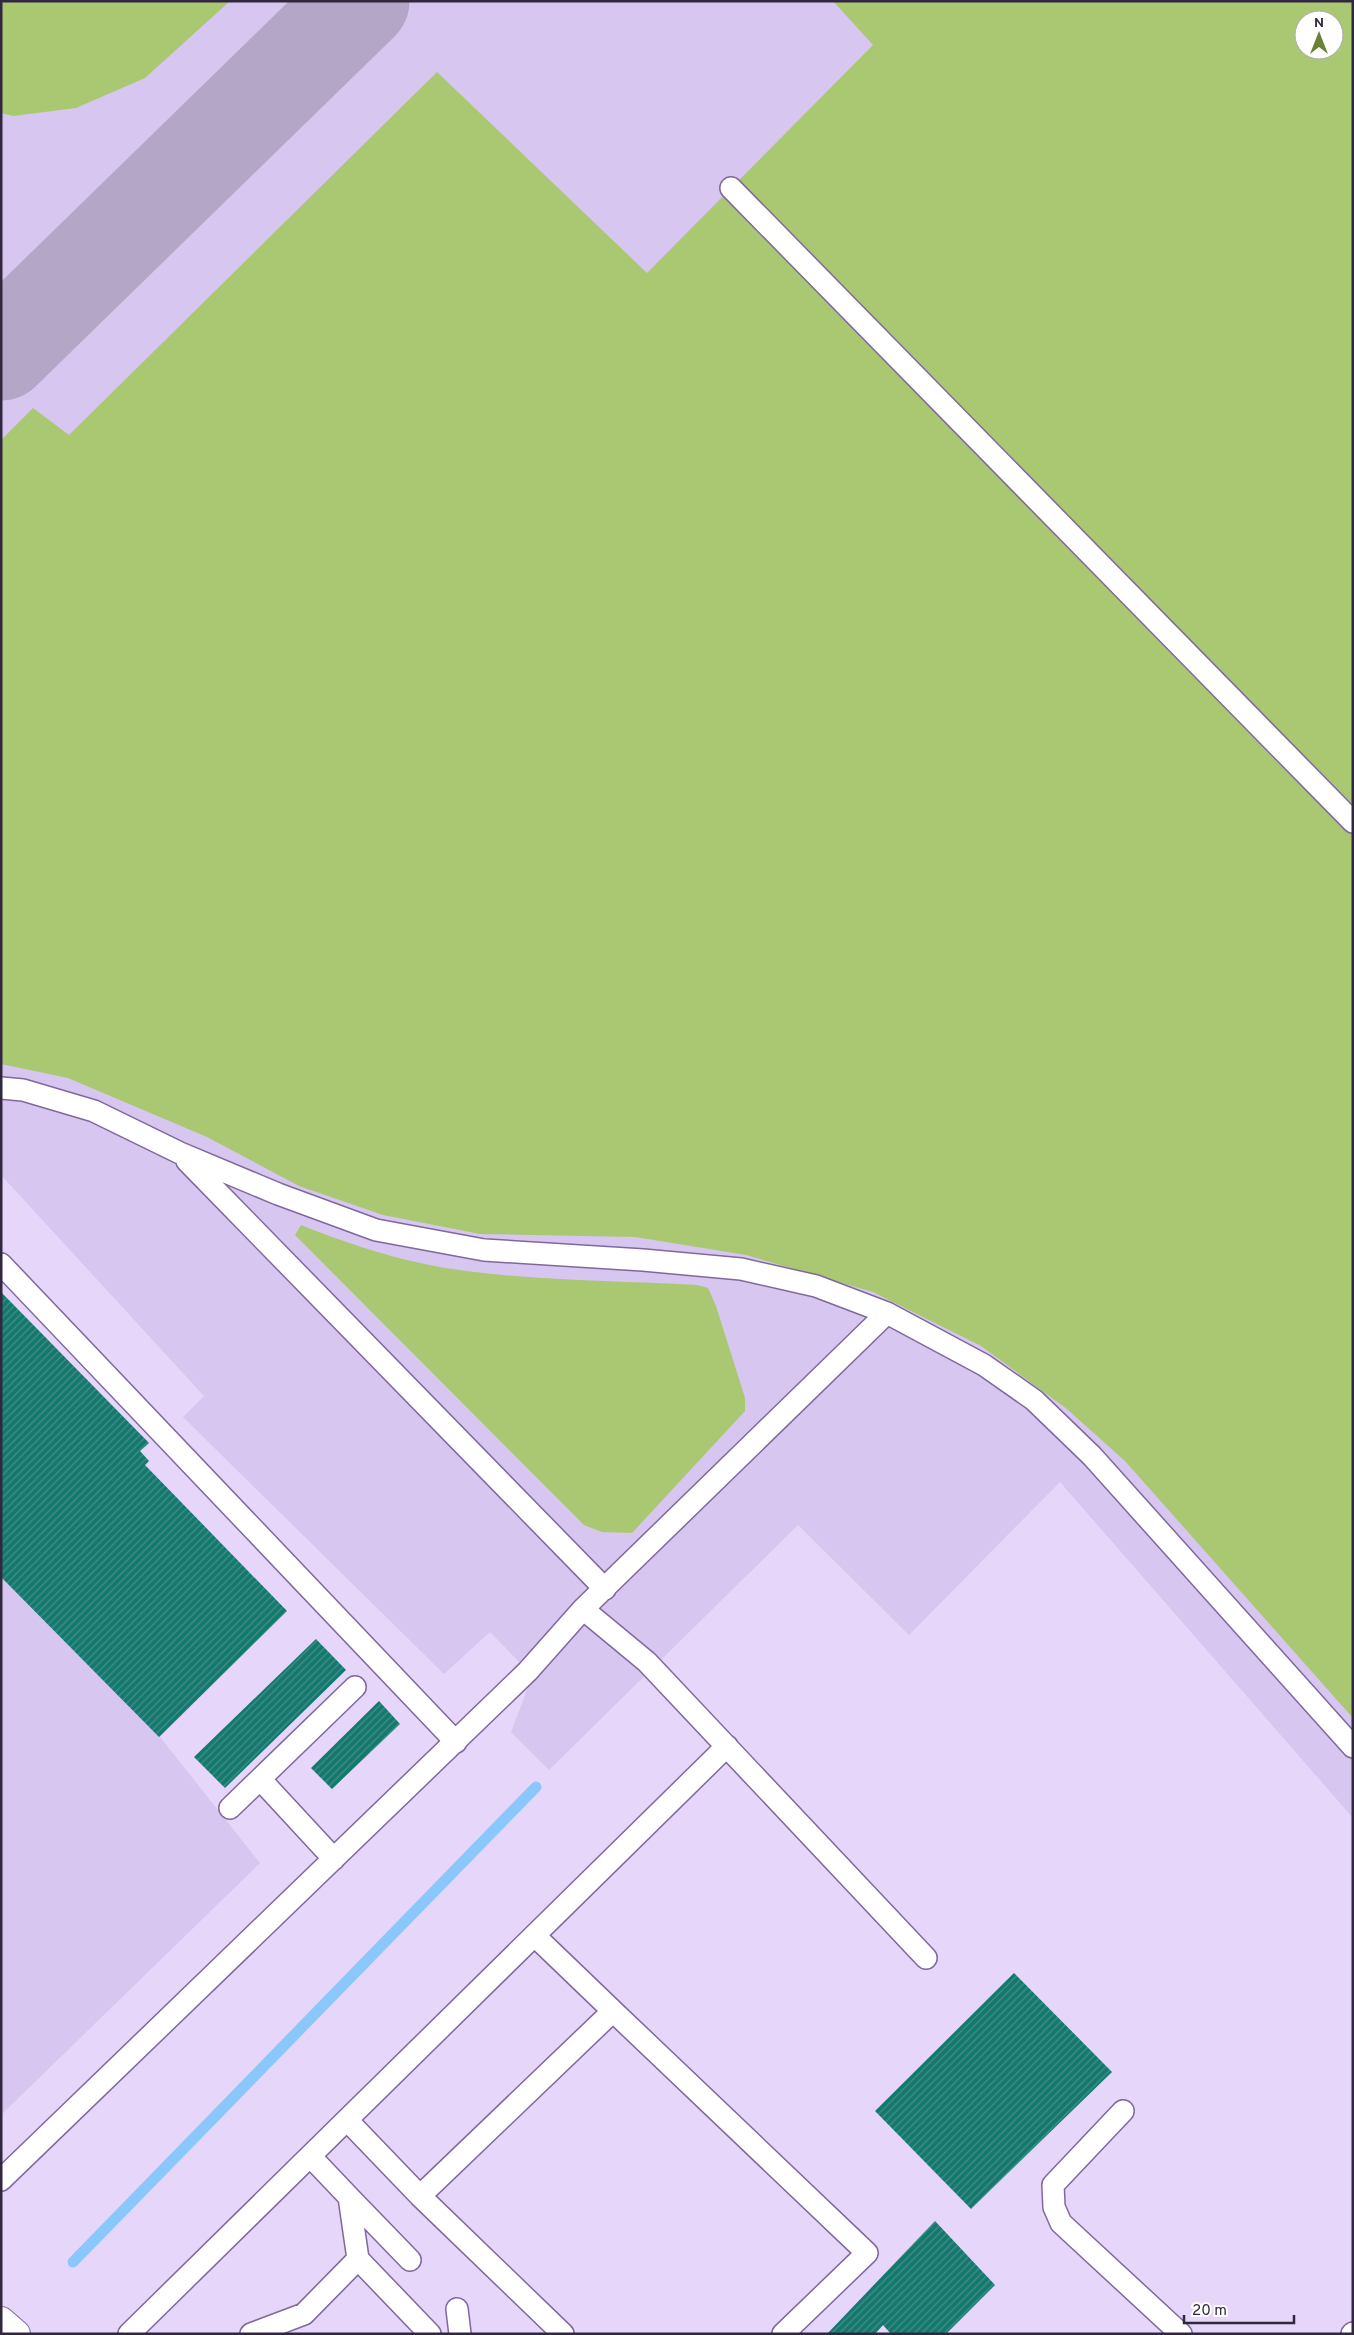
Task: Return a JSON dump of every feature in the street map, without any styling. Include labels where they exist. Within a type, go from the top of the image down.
[{"type":"street","points":[[1,2321],[16,2334]]},
{"type":"lane","points":[[731,188],[1353,822]]},
{"type":"lane","points":[[1,1088],[23,1090],[94,1110],[180,1153],[278,1194],[376,1230],[484,1250],[643,1260],[741,1269],[816,1286],[887,1313],[984,1365],[1034,1400],[1092,1456],[1353,1747]]},
{"type":"lane","points":[[180,1153],[604,1589]]},
{"type":"lane","points":[[1,1264],[456,1742]]},
{"type":"lane","points":[[1,2180],[456,1742],[528,1671],[583,1609],[887,1313]]},
{"type":"lane","points":[[583,1609],[647,1662],[926,1958]]},
{"type":"lane","points":[[230,1808],[356,1687]]},
{"type":"lane","points":[[129,2334],[727,1746]]},
{"type":"lane","points":[[260,1780],[334,1859]]},
{"type":"lane","points":[[535,1936],[866,2253],[783,2334]]},
{"type":"lane","points":[[420,2196],[613,2011]]},
{"type":"lane","points":[[1123,2111],[1053,2184],[1054,2207],[1062,2223],[1181,2334]]},
{"type":"lane","points":[[347,2120],[420,2196],[563,2334]]},
{"type":"lane","points":[[310,2156],[410,2260]]},
{"type":"lane","points":[[349,2197],[358,2259],[430,2334]]},
{"type":"lane","points":[[251,2334],[301,2324],[358,2259]]},
{"type":"lane","points":[[457,2309],[460,2334]]},
{"type":"shaded area","points":[[1,1],[1353,1],[1353,1818],[1060,1482],[909,1635],[798,1525],[549,1770],[511,1732],[532,1677],[528,1671],[490,1632],[444,1674],[183,1417],[204,1396],[1,1175]]},
{"type":"shaded area","points":[[1,1292],[149,1443],[140,1451],[149,1461],[145,1466],[287,1611],[160,1737],[260,1863],[1,2115]]},
{"type":"green space","points":[[1,1],[230,1],[145,78],[76,108],[13,116],[1,113]]},
{"type":"green space","points":[[833,1],[1353,1],[1353,1718],[1125,1461],[1067,1409],[981,1346],[873,1292],[746,1255],[635,1237],[480,1234],[383,1215],[299,1186],[207,1137],[68,1078],[1,1064],[1,440],[33,408],[69,435],[437,72],[647,273],[873,45]]},
{"type":"green space","points":[[301,1225],[382,1253],[445,1268],[523,1277],[697,1285],[708,1288],[716,1306],[745,1398],[745,1411],[632,1533],[602,1532],[584,1525],[295,1235]]},
{"type":"building","points":[[1,1292],[149,1443],[140,1451],[149,1461],[145,1465],[287,1611],[159,1737],[1,1577]]},
{"type":"building","points":[[316,1639],[346,1670],[225,1788],[194,1757]]},
{"type":"building","points":[[379,1701],[400,1724],[332,1789],[311,1768]]},
{"type":"building","points":[[1014,1973],[1112,2072],[971,2209],[875,2111]]},
{"type":"building","points":[[935,2221],[995,2285],[946,2334],[891,2334],[883,2325],[875,2334],[827,2334]]},
{"type":"waterway","points":[[73,2262],[536,1787]]},
{"type":"taxiway","points":[[1,351],[360,1]]}]
